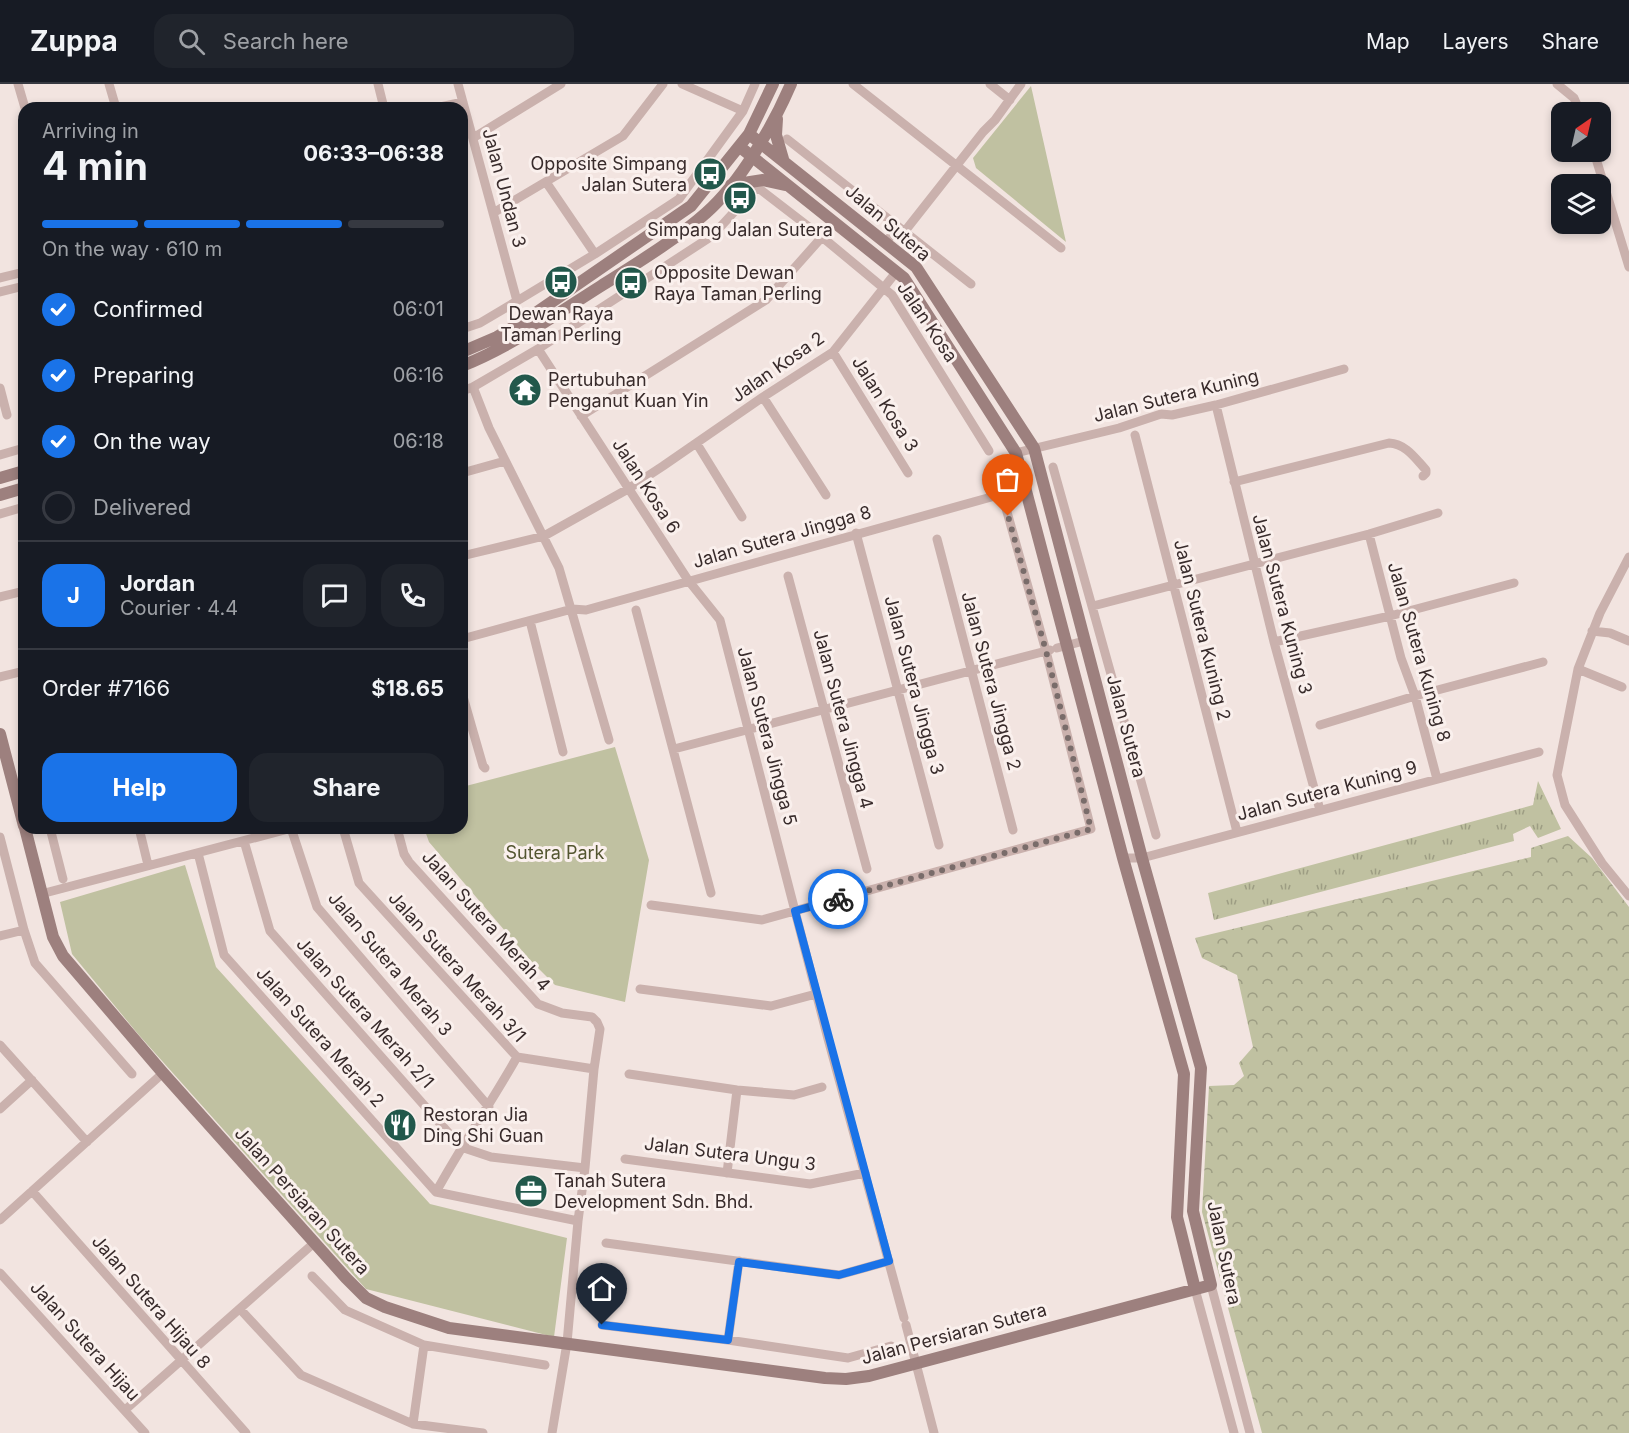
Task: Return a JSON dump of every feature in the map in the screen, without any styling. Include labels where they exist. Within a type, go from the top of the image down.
[{"type":"street","points":[[18,84],[23,102]]},
{"type":"street","points":[[109,84],[114,102]]},
{"type":"street","points":[[378,84],[382,102]]},
{"type":"street","name":"Jalan Undan 3","points":[[458,84],[463,102]]},
{"type":"street","points":[[473,138],[561,84]]},
{"type":"street","points":[[494,213],[623,136],[663,84]]},
{"type":"street","points":[[682,84],[743,111]]},
{"type":"street","points":[[468,327],[517,301],[595,254],[679,199],[743,111],[755,84]]},
{"type":"street","points":[[468,349],[497,337],[527,319],[691,206],[749,134],[773,84]]},
{"type":"street","points":[[468,363],[505,347],[622,272],[707,213],[731,185],[761,143],[777,118],[791,84]]},
{"type":"street","points":[[853,84],[1061,248]]},
{"type":"street","points":[[990,84],[1010,100]]},
{"type":"street","points":[[886,242],[905,231],[956,165],[995,120],[1021,84]]},
{"type":"street","points":[[1557,84],[1576,102]]},
{"type":"street","points":[[777,118],[776,135],[783,159]]},
{"type":"street","name":"Jalan Undan 3","points":[[468,120],[517,301]]},
{"type":"street","name":"Jalan Sutera","points":[[749,134],[916,267],[1034,448],[1142,858],[1201,1068],[1193,1211],[1250,1433]]},
{"type":"street","points":[[787,139],[971,284]]},
{"type":"street","name":"Jalan Sutera","points":[[740,147],[904,278],[1016,453],[1055,648],[1123,858],[1184,1074],[1178,1217],[1234,1433]]},
{"type":"street","points":[[1597,162],[1629,267]]},
{"type":"street","points":[[731,185],[763,180],[778,182],[791,188]]},
{"type":"street","points":[[546,182],[595,254]]},
{"type":"street","name":"Jalan Kosa","points":[[538,349],[712,236],[758,187],[892,295],[989,451]]},
{"type":"street","points":[[899,252],[905,231]]},
{"type":"street","points":[[581,416],[766,300],[822,237]]},
{"type":"street","name":"Jalan Kosa 2","points":[[468,555],[544,536],[628,489],[697,444],[763,397],[833,352],[897,271]]},
{"type":"street","points":[[0,278],[18,274]]},
{"type":"street","points":[[0,292],[18,288]]},
{"type":"street","points":[[468,389],[538,349]]},
{"type":"street","name":"Jalan Kosa 6","points":[[538,349],[688,580]]},
{"type":"street","name":"Jalan Kosa 3","points":[[833,352],[908,473]]},
{"type":"street","name":"Jalan Sutera Kuning","points":[[1016,453],[1119,428],[1161,414],[1172,415],[1216,405],[1344,369]]},
{"type":"street","points":[[473,387],[489,428],[559,568],[609,740]]},
{"type":"street","points":[[0,388],[7,415]]},
{"type":"street","points":[[763,397],[826,495]]},
{"type":"street","name":"Jalan Sutera Kuning 3","points":[[1216,405],[1274,642],[1320,810]]},
{"type":"street","name":"Jalan Sutera Kuning 2","points":[[1135,435],[1238,832]]},
{"type":"street","points":[[1234,482],[1389,443],[1397,443],[1406,447],[1426,470],[1423,476]]},
{"type":"street","points":[[697,444],[742,518]]},
{"type":"street","points":[[0,455],[18,450]]},
{"type":"street","points":[[468,471],[505,461]]},
{"type":"street","points":[[1053,467],[1156,835]]},
{"type":"street","points":[[0,478],[18,473]]},
{"type":"street","points":[[0,495],[18,490]]},
{"type":"street","name":"Jalan Sutera Jingga 8","points":[[468,637],[572,609],[586,610],[1002,494],[1055,648]]},
{"type":"street","points":[[0,514],[18,509]]},
{"type":"street","points":[[1093,606],[1369,534],[1438,513]]},
{"type":"street","name":"Jalan Sutera Jingga 3","points":[[856,533],[939,845]]},
{"type":"street","name":"Jalan Sutera Kuning 8","points":[[1369,534],[1401,658],[1415,696],[1437,779]]},
{"type":"street","name":"Jalan Sutera Jingga 2","points":[[937,540],[1013,830]]},
{"type":"street","points":[[1629,557],[1592,631],[1578,669],[1557,775],[1565,805],[1602,863],[1629,896]]},
{"type":"street","name":"Jalan Sutera Jingga 4","points":[[788,576],[867,869]]},
{"type":"street","name":"Jalan Sutera Jingga 5","points":[[688,580],[720,620],[816,994],[934,1433]]},
{"type":"street","points":[[1274,642],[1390,616],[1514,583]]},
{"type":"street","points":[[0,597],[18,592]]},
{"type":"street","points":[[636,610],[711,893]]},
{"type":"street","points":[[530,621],[563,752]]},
{"type":"street","points":[[1592,631],[1610,633],[1629,641]]},
{"type":"street","points":[[674,749],[1084,640]]},
{"type":"street","points":[[651,905],[762,920],[1091,829],[1055,648]]},
{"type":"street","points":[[1320,725],[1415,696],[1543,662]]},
{"type":"street","points":[[1578,669],[1622,687]]},
{"type":"street","points":[[0,677],[18,672]]},
{"type":"street","points":[[468,714],[485,768]]},
{"type":"street","name":"Jalan Persiaran Sutera","points":[[0,734],[4,768],[18,809]]},
{"type":"street","name":"Jalan Sutera Kuning 9","points":[[1123,858],[1142,858],[1539,752]]},
{"type":"street","name":"Jalan Persiaran Sutera","points":[[26,834],[53,937],[63,957],[345,1278],[366,1298],[385,1306],[449,1328],[846,1379],[869,1376],[1211,1285]]},
{"type":"street","points":[[52,834],[63,879]]},
{"type":"street","points":[[140,834],[148,865]]},
{"type":"street","points":[[41,894],[269,834]]},
{"type":"street","name":"Jalan Sutera Merah 3","points":[[293,834],[317,907],[489,1107]]},
{"type":"street","name":"Jalan Sutera Merah 3/1","points":[[345,834],[359,884],[517,1057],[594,1069]]},
{"type":"street","name":"Jalan Sutera Merah 4","points":[[398,834],[409,862],[538,1004],[562,1013],[592,1017],[597,1022],[600,1029],[594,1069]]},
{"type":"street","points":[[0,837],[35,963],[132,1074]]},
{"type":"street","name":"Jalan Sutera Merah 2/1","points":[[244,841],[270,932],[461,1147],[491,1157],[585,1168]]},
{"type":"street","name":"Jalan Sutera Merah 2","points":[[198,853],[224,955],[436,1192]]},
{"type":"street","points":[[0,936],[24,930]]},
{"type":"street","points":[[640,989],[771,1006],[816,994]]},
{"type":"street","points":[[0,1045],[87,1142]]},
{"type":"street","points":[[517,1057],[436,1192],[578,1221]]},
{"type":"street","points":[[552,1433],[567,1343],[594,1069]]},
{"type":"street","points":[[0,1220],[163,1073]]},
{"type":"street","points":[[629,1074],[737,1090],[794,1095],[822,1087]]},
{"type":"street","points":[[0,1109],[32,1080]]},
{"type":"street","points":[[727,1173],[737,1090]]},
{"type":"street","name":"Jalan Sutera Ungu 3","points":[[625,1159],[810,1184],[865,1173]]},
{"type":"street","name":"Jalan Sutera Hijau 8","points":[[32,1191],[246,1433]]},
{"type":"street","points":[[125,1410],[314,1243]]},
{"type":"street","points":[[606,1243],[839,1275],[889,1261]]},
{"type":"street","points":[[728,1340],[739,1262]]},
{"type":"street","name":"Jalan Sutera Hijau","points":[[0,1273],[145,1433]]},
{"type":"street","points":[[312,1276],[345,1310],[424,1345],[545,1365]]},
{"type":"street","points":[[240,1309],[301,1375],[413,1424],[483,1433]]},
{"type":"street","points":[[602,1325],[728,1340],[848,1358],[891,1346]]},
{"type":"street","points":[[413,1424],[424,1345]]},
{"type":"green space","points":[[1031,86],[1066,242],[976,168],[973,158]]},
{"type":"green space","name":"Sutera Park","points":[[615,747],[649,860],[625,1002],[555,985],[530,960],[429,842],[426,834],[468,834],[468,785]]},
{"type":"green space","points":[[1538,781],[1561,829],[1538,838],[1530,826],[1513,834],[1514,841],[1214,920],[1208,893],[1533,805]]},
{"type":"green space","points":[[1568,836],[1592,858],[1629,907],[1629,1433],[1262,1433],[1202,1212],[1209,1086],[1234,1085],[1244,1076],[1239,1063],[1253,1047],[1237,975],[1202,958],[1195,938],[1531,857],[1531,848]]},
{"type":"green space","points":[[185,865],[216,967],[430,1204],[567,1238],[554,1337],[366,1289],[138,1034],[72,954],[60,902]]},
{"type":"way so far","points":[[838,899],[1091,829],[1046,651],[1008,516]]},
{"type":"place","name":"Opposite Simpang Jalan Sutera","points":[[710,174]]},
{"type":"place","name":"Simpang Jalan Sutera","points":[[740,198]]},
{"type":"place","name":"Dewan Raya Taman Perling","points":[[561,282]]},
{"type":"place","name":"Opposite Dewan Raya Taman Perling","points":[[631,283]]},
{"type":"place","name":"Pertubuhan Penganut Kuan Yin","points":[[525,390]]},
{"type":"place","name":"Restoran Jia Ding Shi Guan","points":[[400,1125]]},
{"type":"place","name":"Tanah Sutera Development Sdn. Bhd.","points":[[531,1191]]},
{"type":"route","points":[[602,1325],[728,1340],[739,1262],[839,1275],[889,1261],[795,911],[838,899]]}]
